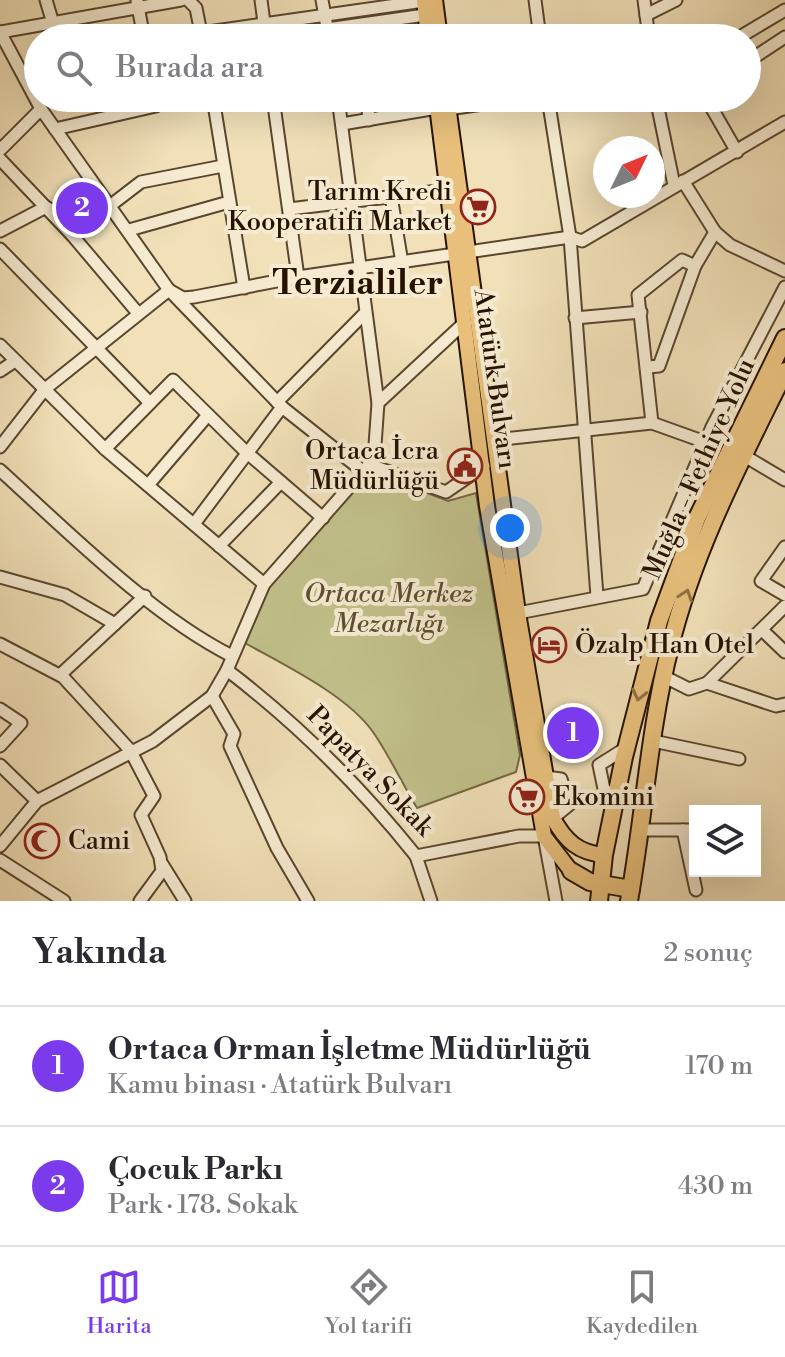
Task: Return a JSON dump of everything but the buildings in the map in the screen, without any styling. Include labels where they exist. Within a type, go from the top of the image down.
[{"type":"highway","name":"Muğla - Fethiye Yolu","points":[[600,893],[604,855],[643,676],[677,570],[704,505],[785,338]]},
{"type":"highway","name":"Muğla - Fethiye Yolu","points":[[630,895],[663,676],[679,614],[712,521],[783,378]]},
{"type":"highway","points":[[604,855],[626,854],[635,864]]},
{"type":"highway","points":[[571,871],[600,893],[630,895]]},
{"type":"highway","points":[[571,871],[585,885],[591,901]]},
{"type":"main road","points":[[435,0],[438,24]]},
{"type":"main road","name":"Atatürk Bulvarı","points":[[442,112],[446,190],[494,440],[518,613],[553,818],[560,832],[580,851],[604,855]]},
{"type":"main road","name":"Atatürk Bulvarı","points":[[443,112],[460,254],[463,324],[487,506],[544,836]]},
{"type":"main road","points":[[544,836],[571,871]]},
{"type":"street","points":[[46,0],[52,20]]},
{"type":"street","points":[[35,24],[137,3],[181,0]]},
{"type":"street","points":[[188,0],[196,8],[199,24]]},
{"type":"street","points":[[261,0],[264,24],[424,5]]},
{"type":"street","points":[[322,0],[326,24]]},
{"type":"street","points":[[535,0],[538,24]]},
{"type":"street","points":[[644,0],[647,24]]},
{"type":"street","points":[[646,15],[676,0]]},
{"type":"street","points":[[137,3],[141,24]]},
{"type":"street","points":[[361,24],[424,5]]},
{"type":"street","points":[[761,24],[785,10]]},
{"type":"street","points":[[24,26],[0,32],[24,76]]},
{"type":"street","points":[[761,53],[785,37]]},
{"type":"street","points":[[0,150],[38,112]]},
{"type":"street","points":[[43,112],[169,290],[279,405],[367,469],[446,492],[484,466]]},
{"type":"street","points":[[55,129],[128,112]]},
{"type":"street","points":[[215,112],[244,288]]},
{"type":"street","points":[[275,112],[298,277]]},
{"type":"street","points":[[0,846],[37,801],[130,750],[153,741],[212,696],[227,670],[264,584],[367,469],[378,443],[378,403],[340,112]]},
{"type":"street","points":[[368,112],[369,120]]},
{"type":"street","points":[[342,124],[402,112]]},
{"type":"street","points":[[550,112],[570,237],[582,430],[597,596]]},
{"type":"street","points":[[660,112],[678,183],[715,232],[730,245],[785,271]]},
{"type":"street","points":[[714,112],[737,152]]},
{"type":"street","points":[[169,290],[183,298],[361,267],[570,237],[582,241],[626,218],[678,183],[785,122]]},
{"type":"street","points":[[0,159],[72,235],[137,312]]},
{"type":"street","points":[[72,235],[109,203],[141,182],[223,166]]},
{"type":"street","points":[[46,207],[57,213],[91,180]]},
{"type":"street","points":[[289,209],[446,190]]},
{"type":"street","points":[[391,196],[402,263]]},
{"type":"street","points":[[129,230],[229,202]]},
{"type":"street","points":[[0,231],[46,207]]},
{"type":"street","points":[[648,367],[659,366],[695,266],[715,232]]},
{"type":"street","points":[[0,249],[150,403]]},
{"type":"street","points":[[652,423],[638,295],[682,260],[695,266]]},
{"type":"street","points":[[518,613],[643,589],[705,442],[785,287]]},
{"type":"street","points":[[0,447],[45,389],[137,312],[169,290]]},
{"type":"street","points":[[575,318],[641,312]]},
{"type":"street","points":[[194,524],[279,405],[365,313]]},
{"type":"street","points":[[378,403],[463,324]]},
{"type":"street","points":[[0,345],[105,449],[264,584]]},
{"type":"street","points":[[0,371],[15,361]]},
{"type":"street","points":[[105,449],[173,380],[245,451],[323,518]]},
{"type":"street","points":[[148,485],[208,415]]},
{"type":"street","points":[[494,440],[652,423],[705,442]]},
{"type":"street","points":[[743,455],[785,480]]},
{"type":"street","points":[[0,470],[74,538],[198,639],[232,656]]},
{"type":"street","points":[[219,546],[281,482]]},
{"type":"street","points":[[785,547],[761,581],[785,595]]},
{"type":"street","points":[[0,577],[65,595],[115,624]]},
{"type":"street","points":[[60,675],[145,596]]},
{"type":"street","points":[[663,676],[689,689],[707,683],[785,606]]},
{"type":"street","points":[[762,630],[785,652]]},
{"type":"street","points":[[0,644],[60,675],[130,750],[154,796],[141,815],[161,863],[185,901]]},
{"type":"street","name":"Papatya Sokak","points":[[227,670],[273,705],[336,762],[416,856],[519,836],[544,836]]},
{"type":"street","points":[[707,683],[776,706],[785,704]]},
{"type":"street","points":[[212,696],[234,734],[230,746],[277,848],[308,901]]},
{"type":"street","points":[[0,709],[21,723],[0,746]]},
{"type":"street","points":[[653,741],[739,759]]},
{"type":"street","points":[[616,798],[604,789],[599,765],[626,748]]},
{"type":"street","points":[[0,765],[37,801]]},
{"type":"street","points":[[641,830],[689,830]]},
{"type":"street","name":"Atatürk Bulvarı","points":[[544,836],[556,901]]},
{"type":"street","points":[[416,856],[431,901]]},
{"type":"street","points":[[0,860],[64,901]]},
{"type":"street","points":[[140,901],[162,871],[161,863]]},
{"type":"street","points":[[694,877],[696,890]]},
{"type":"green space","name":"Ortaca Merkez Mezarlığı","points":[[380,475],[448,501],[476,493],[520,755],[516,772],[417,808],[379,741],[362,718],[314,682],[245,643],[266,588],[360,476]]},
{"type":"place","name":"Tarım Kredi Kooperatifi Market","points":[[478,207]]},
{"type":"place","name":"Çocuk Parkı","points":[[82,208]]},
{"type":"place","name":"Ortaca İcra Müdürlüğü","points":[[465,466]]},
{"type":"place","name":"Özalp Han Otel","points":[[549,645]]},
{"type":"place","name":"Ortaca Orman İşletme Müdürlüğü","points":[[573,733]]},
{"type":"place","name":"Ekomini","points":[[527,797]]},
{"type":"place","name":"Cami","points":[[42,841]]},
{"type":"district","name":"Terzialiler","points":[[358,284]]}]
